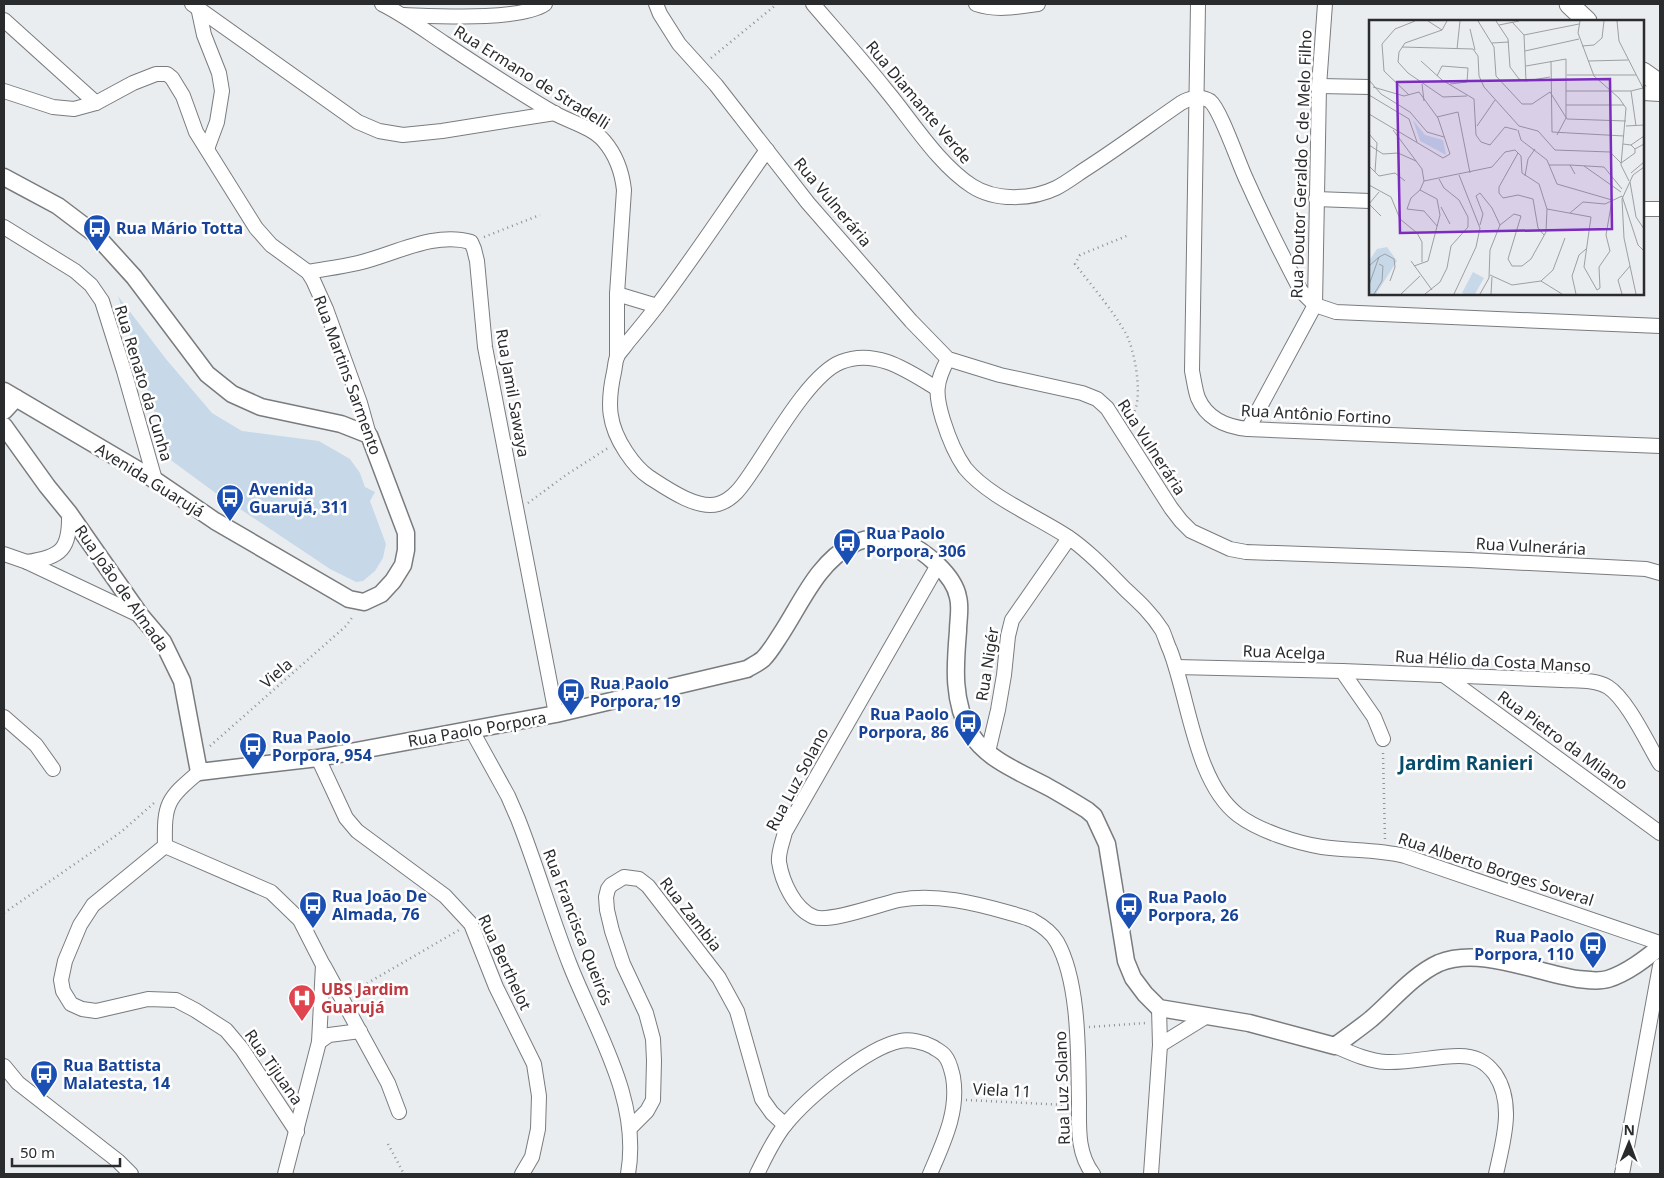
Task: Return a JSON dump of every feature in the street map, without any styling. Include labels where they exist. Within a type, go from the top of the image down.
[{"type":"main road","points":[[1569,4],[1586,20]]},
{"type":"main road","points":[[1644,73],[1660,84]]},
{"type":"street","name":"Rua Ermano de Stradelli","points":[[382,4],[404,16],[555,113],[594,133],[604,141],[622,174],[624,204],[617,294],[617,357],[610,392],[612,427],[631,460],[646,475],[696,503],[720,504],[738,492],[807,391],[826,371],[842,362],[871,358],[885,361],[905,368],[936,388]]},
{"type":"street","points":[[404,16],[523,13],[538,9],[545,4]]},
{"type":"street","name":"Rua Vulnerária","points":[[656,4],[660,14],[679,44],[716,85],[808,202],[911,321],[948,359],[1000,375],[1082,393],[1097,399],[1107,408],[1119,425],[1171,508],[1181,521],[1192,530],[1230,549],[1246,552],[1469,560],[1646,569],[1660,573]]},
{"type":"street","name":"Rua Diamante Verde","points":[[812,4],[956,174],[973,187],[995,195],[1011,197],[1031,196],[1055,188],[1094,164],[1181,103],[1188,99],[1197,98]]},
{"type":"street","points":[[976,4],[988,8],[1038,4]]},
{"type":"street","name":"Rua Antônio Fortino","points":[[1198,4],[1192,371],[1197,397],[1205,411],[1216,420],[1232,427],[1248,429],[1660,446]]},
{"type":"street","name":"Rua Doutor Geraldo C de Melo Filho","points":[[1248,429],[1315,304],[1319,86],[1325,4]]},
{"type":"street","points":[[195,6],[358,122],[379,131],[403,136],[555,113]]},
{"type":"street","points":[[195,6],[219,74],[222,91],[217,122],[207,149]]},
{"type":"street","points":[[4,20],[96,103]]},
{"type":"street","name":"Rua Martins Sarmento","points":[[4,90],[53,107],[74,108],[96,103],[147,76],[167,74],[176,82],[196,132],[256,228],[271,245],[308,272],[326,309],[360,403],[369,435],[406,533],[406,550],[403,565],[393,581],[381,594],[356,601]]},
{"type":"street","points":[[1319,86],[1369,87]]},
{"type":"street","points":[[1644,93],[1660,94]]},
{"type":"street","points":[[1197,98],[1210,101],[1221,120],[1246,180],[1281,253],[1301,291],[1315,304],[1326,309],[1346,312],[1660,326]]},
{"type":"street","points":[[617,357],[657,306],[767,150]]},
{"type":"street","points":[[4,177],[58,206],[95,234],[134,278],[207,374],[232,394],[261,407],[341,424],[369,435]]},
{"type":"street","points":[[1316,199],[1369,201]]},
{"type":"street","points":[[1644,209],[1660,209]]},
{"type":"street","name":"Rua Renato da Cunha","points":[[4,227],[75,271],[91,285],[102,301],[155,480]]},
{"type":"street","points":[[308,272],[358,263],[413,245],[445,239],[459,238],[471,242]]},
{"type":"street","name":"Rua Jamil Sawaya","points":[[471,242],[477,261],[485,347],[556,714]]},
{"type":"street","points":[[617,294],[657,306]]},
{"type":"street","points":[[936,388],[941,371],[948,359]]},
{"type":"street","name":"Rua Alberto Borges Soveral","points":[[936,388],[945,424],[954,448],[965,467],[984,486],[1069,538],[1091,556],[1147,610],[1162,630],[1176,667],[1202,757],[1215,788],[1224,801],[1239,816],[1278,836],[1322,847],[1385,851],[1405,856],[1660,943]]},
{"type":"street","points":[[4,411],[10,394]]},
{"type":"street","name":"Avenida Guarujá","points":[[10,394],[155,480],[215,521],[356,601]]},
{"type":"street","name":"Rua João de Almada","points":[[4,426],[69,513],[141,616],[163,642],[182,680],[199,764]]},
{"type":"street","points":[[27,562],[47,559],[61,549],[70,532],[69,513]]},
{"type":"street","name":"Rua Paolo Porpora","points":[[199,764],[318,758],[556,714],[747,669],[762,660],[772,648],[815,578],[833,557],[855,543],[872,538],[895,539],[915,546],[938,565],[957,590],[959,598],[955,680],[964,722],[973,736],[988,752],[1009,766],[1088,810],[1094,816],[1107,844],[1126,961],[1133,978],[1159,1015]]},
{"type":"street","name":"Rua Nigér","points":[[988,752],[998,710],[1012,620],[1069,538]]},
{"type":"street","points":[[4,554],[27,562],[141,616]]},
{"type":"street","name":"Rua Luz Solano","points":[[938,565],[785,832],[779,860],[783,879],[793,898],[803,910],[815,917],[830,918],[901,900],[928,898],[964,901],[1030,919],[1046,930],[1057,942],[1068,973],[1077,1028],[1082,1155],[1093,1174]]},
{"type":"street","name":"Rua Acelga","points":[[1176,667],[1342,672],[1374,717],[1383,739]]},
{"type":"street","name":"Rua Hélio da Costa Manso","points":[[1342,672],[1594,682],[1607,687],[1619,697],[1660,764]]},
{"type":"street","name":"Rua Pietro da Milano","points":[[1445,676],[1660,833]]},
{"type":"street","points":[[4,718],[36,745],[53,770]]},
{"type":"street","name":"Rua Francisca Queirós","points":[[471,729],[508,796],[520,824],[570,966],[606,1046],[625,1103],[630,1128],[631,1148],[628,1174]]},
{"type":"street","name":"Rua Berthelot","points":[[318,758],[346,818],[357,830],[445,896],[470,924],[496,987],[534,1064],[539,1096],[538,1128],[532,1157],[522,1174]]},
{"type":"street","points":[[199,764],[176,792],[168,807],[165,821],[165,846],[271,892],[300,920],[323,966],[388,1083],[399,1112]]},
{"type":"street","name":"Rua Tijuana","points":[[165,846],[94,904],[80,926],[65,961],[61,980],[63,991],[71,1004],[82,1009],[96,1010],[148,999],[176,1000],[195,1010],[226,1030],[242,1049],[297,1132]]},
{"type":"street","name":"Rua Zambia","points":[[630,1128],[647,1111],[652,1100],[654,1061],[653,1039],[646,1012],[623,964],[612,931],[606,902],[608,889],[616,880],[624,877],[639,878],[648,886],[728,993],[737,1010],[762,1099],[785,1125]]},
{"type":"street","points":[[1344,1045],[1423,973],[1440,963],[1463,958],[1492,959],[1564,977],[1594,981],[1608,979],[1660,947]]},
{"type":"street","points":[[285,1174],[319,1042],[323,966]]},
{"type":"street","points":[[1622,1174],[1660,966]]},
{"type":"street","points":[[1152,1174],[1160,1045],[1159,1015],[1207,1016],[1249,1023],[1344,1045],[1362,1058],[1384,1062],[1405,1062],[1460,1056],[1476,1058],[1488,1064],[1499,1080],[1505,1096],[1506,1122],[1496,1174]]},
{"type":"street","points":[[1160,1045],[1207,1016]]},
{"type":"street","points":[[319,1042],[329,1035],[360,1031]]},
{"type":"street","points":[[756,1174],[785,1125],[835,1077],[877,1050],[899,1041],[910,1040],[929,1045],[944,1054],[950,1063],[954,1086],[955,1099],[950,1126],[930,1174]]},
{"type":"street","points":[[4,1066],[18,1084],[118,1161],[131,1174]]},
{"type":"path","points":[[700,67],[777,4]]},
{"type":"path","points":[[471,242],[540,214]]},
{"type":"path","points":[[1119,425],[1132,417],[1137,407],[1139,390],[1135,364],[1126,334],[1076,264],[1080,255],[1129,235]]},
{"type":"path","points":[[516,511],[566,475],[619,441]]},
{"type":"path","name":"Viela","points":[[199,764],[346,626],[356,601]]},
{"type":"path","points":[[1383,739],[1385,851]]},
{"type":"path","points":[[4,912],[122,832],[155,802]]},
{"type":"path","points":[[342,998],[470,924]]},
{"type":"path","points":[[1077,1028],[1159,1015]]},
{"type":"path","name":"Viela 11","points":[[955,1099],[1079,1106]]},
{"type":"path","points":[[388,1144],[404,1174]]},
{"type":"shaded area","points":[[118,296],[166,359],[212,413],[242,431],[319,441],[350,459],[360,473],[365,487],[375,492],[370,501],[386,544],[383,558],[375,571],[363,581],[356,582],[330,569],[225,499],[221,499],[221,497],[172,461],[167,453]]},
{"type":"place","name":"Rua Mário Totta","points":[[97,252]]},
{"type":"place","name":"Avenida Guarujá, 311","points":[[230,522]]},
{"type":"place","name":"Rua Paolo Porpora, 306","points":[[847,566]]},
{"type":"place","name":"Rua Paolo Porpora, 19","points":[[571,716]]},
{"type":"place","name":"Rua Paolo Porpora, 86","points":[[968,747]]},
{"type":"place","name":"Rua Paolo Porpora, 954","points":[[253,770]]},
{"type":"place","name":"Rua João De Almada, 76","points":[[313,929]]},
{"type":"place","name":"Rua Paolo Porpora, 26","points":[[1129,930]]},
{"type":"place","name":"Rua Paolo Porpora, 110","points":[[1593,969]]},
{"type":"place","name":"UBS Jardim Guarujá","points":[[302,1022]]},
{"type":"place","name":"Rua Battista Malatesta, 14","points":[[44,1098]]},
{"type":"district","name":"Jardim Ranieri","points":[[1466,763]]}]
